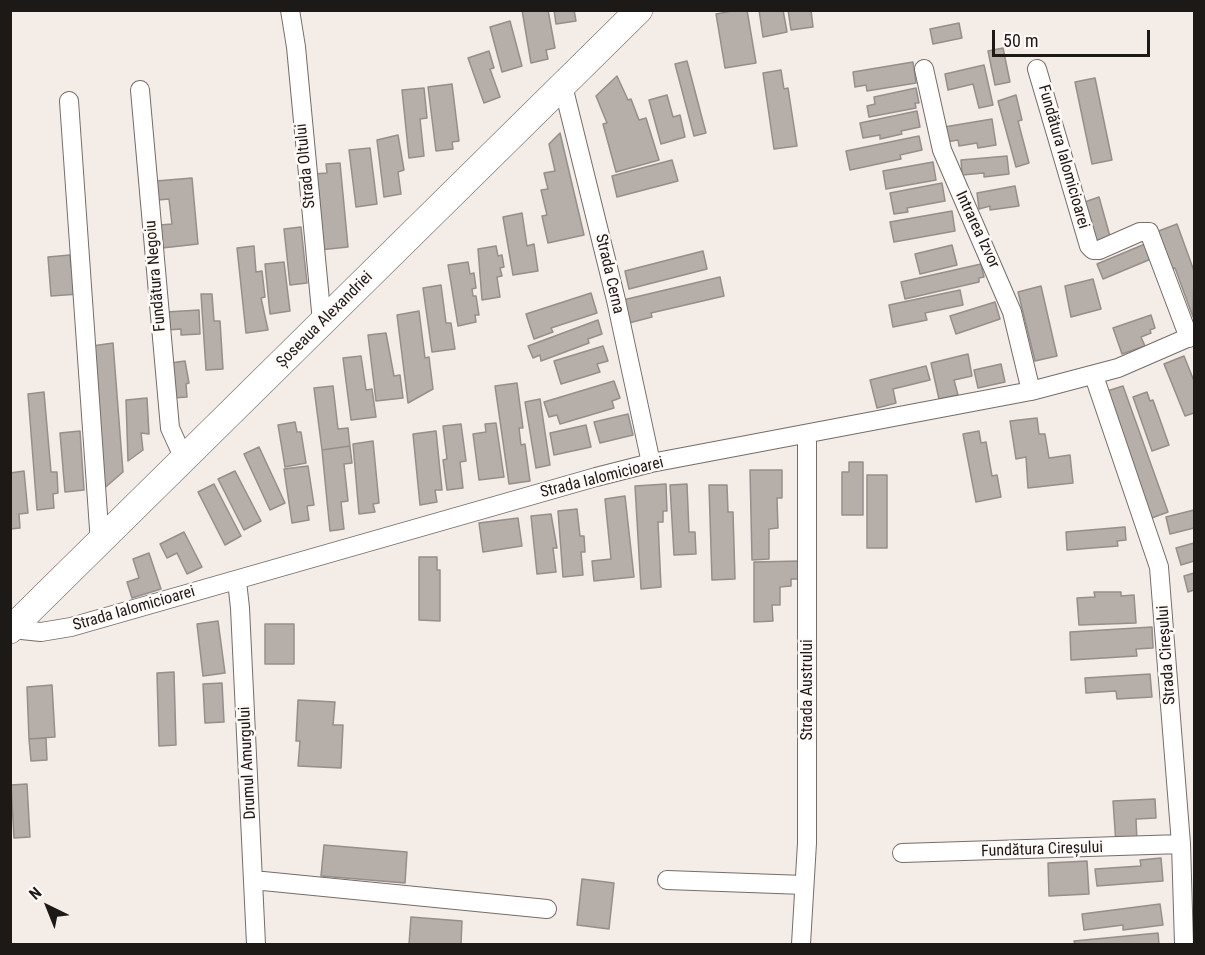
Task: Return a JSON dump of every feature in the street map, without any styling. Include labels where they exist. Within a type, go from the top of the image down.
[{"type":"main road","name":"Șoseaua Alexandriei","points":[[11,630],[639,10]]},
{"type":"street","name":"Strada Oltului","points":[[290,10],[296,47],[322,322]]},
{"type":"street","name":"Intrarea Izvor","points":[[924,69],[942,150],[1012,312],[1031,391]]},
{"type":"street","name":"Fundătura Ialomicioarei","points":[[1037,69],[1089,246],[1093,250],[1099,250],[1140,232],[1149,232],[1192,336]]},
{"type":"street","name":"Strada Cerna","points":[[563,86],[616,300],[651,463]]},
{"type":"street","name":"Fundătura Negoiu","points":[[140,90],[170,428],[184,459]]},
{"type":"street","points":[[69,101],[100,543]]},
{"type":"street","name":"Strada Ialomicioarei","points":[[11,630],[57,631],[651,463],[1031,391],[1094,376],[1192,336]]},
{"type":"street","name":"Strada Cireșului","points":[[1094,376],[1159,567],[1181,844],[1190,906],[1184,945]]},
{"type":"street","name":"Strada Austrului","points":[[801,945],[807,843],[809,619],[807,434]]},
{"type":"street","name":"Drumul Amurgului","points":[[237,581],[256,945]]},
{"type":"street","name":"Fundătura Cireșului","points":[[902,854],[1181,844]]},
{"type":"street","points":[[253,880],[547,909]]},
{"type":"street","points":[[667,880],[804,885]]},
{"type":"building","points":[[522,10],[548,10],[555,48],[546,50],[548,59],[531,63]]},
{"type":"building","points":[[554,10],[574,10],[576,21],[556,24]]},
{"type":"building","points":[[747,10],[756,63],[725,68],[716,14]]},
{"type":"building","points":[[759,10],[783,10],[787,32],[763,37]]},
{"type":"building","points":[[788,10],[811,10],[813,27],[791,30]]},
{"type":"building","points":[[510,21],[522,66],[502,72],[490,27]]},
{"type":"building","points":[[959,23],[962,38],[933,44],[930,29]]},
{"type":"building","points":[[1003,48],[1010,82],[995,85],[988,51]]},
{"type":"building","points":[[489,51],[494,68],[490,69],[500,97],[484,103],[468,58]]},
{"type":"building","points":[[687,61],[706,133],[694,136],[675,64]]},
{"type":"building","points":[[913,62],[916,83],[867,91],[866,85],[855,87],[853,72]]},
{"type":"building","points":[[984,65],[993,105],[979,108],[973,84],[948,90],[945,74]]},
{"type":"building","points":[[781,70],[784,89],[788,88],[797,146],[774,149],[763,73]]},
{"type":"building","points":[[617,76],[628,100],[631,99],[639,120],[646,118],[659,160],[616,172],[603,124],[607,123],[596,96]]},
{"type":"building","points":[[1095,78],[1112,160],[1092,164],[1075,82]]},
{"type":"building","points":[[452,84],[459,141],[452,142],[453,149],[436,151],[428,87]]},
{"type":"building","points":[[424,88],[427,118],[420,119],[424,156],[409,158],[402,90]]},
{"type":"building","points":[[916,88],[919,103],[915,103],[916,108],[869,117],[867,106],[875,104],[874,97]]},
{"type":"building","points":[[667,95],[673,117],[680,115],[685,137],[661,144],[649,100]]},
{"type":"building","points":[[1016,95],[1022,120],[1018,121],[1029,163],[1016,167],[998,101]]},
{"type":"building","points":[[917,111],[920,127],[880,139],[880,135],[863,138],[860,123]]},
{"type":"building","points":[[992,119],[996,145],[978,148],[977,143],[959,146],[958,140],[946,142],[944,127]]},
{"type":"building","points":[[560,133],[584,235],[548,243],[542,216],[547,215],[541,190],[548,189],[544,173],[555,171],[549,144]]},
{"type":"building","points":[[398,135],[404,170],[398,172],[401,194],[384,197],[377,140]]},
{"type":"building","points":[[919,136],[922,150],[900,155],[901,159],[850,170],[846,151]]},
{"type":"building","points":[[370,148],[377,204],[356,207],[349,150]]},
{"type":"building","points":[[1007,156],[1009,174],[984,177],[984,173],[962,175],[961,160]]},
{"type":"building","points":[[672,160],[678,181],[617,197],[612,176]]},
{"type":"building","points":[[933,162],[936,180],[886,189],[883,171]]},
{"type":"building","points":[[340,163],[348,247],[319,250],[312,174],[327,173],[326,164]]},
{"type":"building","points":[[192,178],[198,244],[162,248],[160,225],[172,224],[169,199],[158,200],[156,181]]},
{"type":"building","points":[[942,183],[945,201],[907,208],[908,212],[894,214],[890,193]]},
{"type":"building","points":[[1015,186],[1019,206],[990,210],[990,206],[979,209],[977,193]]},
{"type":"building","points":[[1099,197],[1111,240],[1095,246],[1082,203]]},
{"type":"building","points":[[952,211],[955,231],[894,242],[890,222]]},
{"type":"building","points":[[522,213],[527,246],[534,244],[538,271],[513,275],[503,217]]},
{"type":"building","points":[[1177,224],[1194,271],[1193,317],[1175,268],[1170,270],[1156,232]]},
{"type":"building","points":[[301,227],[307,283],[290,285],[284,229]]},
{"type":"building","points":[[1145,244],[1151,259],[1103,279],[1097,264]]},
{"type":"building","points":[[952,245],[957,265],[920,274],[915,254]]},
{"type":"building","points":[[254,246],[256,272],[262,271],[265,297],[261,298],[268,330],[246,333],[237,248]]},
{"type":"building","points":[[496,246],[498,256],[502,255],[504,267],[500,268],[502,276],[497,277],[500,297],[482,300],[478,249]]},
{"type":"building","points":[[703,251],[707,269],[629,289],[625,271]]},
{"type":"building","points":[[70,255],[71,268],[76,268],[79,294],[51,296],[48,257]]},
{"type":"building","points":[[284,262],[290,311],[270,314],[265,264]]},
{"type":"building","points":[[468,262],[470,274],[474,273],[476,288],[472,289],[473,296],[476,296],[479,315],[475,315],[476,322],[458,326],[448,265]]},
{"type":"building","points":[[981,264],[984,277],[979,278],[979,282],[905,299],[901,282]]},
{"type":"building","points":[[720,277],[724,296],[651,313],[652,317],[629,323],[623,300]]},
{"type":"building","points":[[1093,279],[1101,309],[1071,317],[1065,286]]},
{"type":"building","points":[[441,285],[446,323],[451,323],[455,349],[432,352],[423,288]]},
{"type":"building","points":[[1041,286],[1057,356],[1035,361],[1018,292]]},
{"type":"building","points":[[960,290],[963,305],[925,313],[927,320],[893,327],[889,305]]},
{"type":"building","points":[[591,293],[597,313],[551,328],[553,332],[534,339],[526,314]]},
{"type":"building","points":[[201,294],[212,294],[214,321],[220,321],[223,369],[206,370]]},
{"type":"building","points":[[995,302],[1000,319],[956,334],[950,316]]},
{"type":"building","points":[[199,310],[200,334],[181,335],[181,329],[167,330],[166,312]]},
{"type":"building","points":[[419,311],[425,358],[429,357],[433,389],[408,403],[397,315]]},
{"type":"building","points":[[1151,315],[1155,328],[1150,330],[1151,333],[1141,337],[1145,346],[1122,354],[1113,328]]},
{"type":"building","points":[[598,320],[602,334],[588,339],[589,343],[541,361],[540,355],[533,358],[528,346]]},
{"type":"building","points":[[386,333],[394,376],[400,375],[403,398],[376,401],[368,335]]},
{"type":"building","points":[[113,343],[123,472],[101,491],[92,346]]},
{"type":"building","points":[[603,346],[608,361],[597,364],[600,372],[561,384],[554,361]]},
{"type":"building","points":[[968,354],[972,376],[954,380],[958,395],[939,399],[931,363]]},
{"type":"building","points":[[361,356],[366,390],[372,389],[376,417],[351,420],[343,358]]},
{"type":"building","points":[[1184,356],[1194,381],[1194,413],[1185,416],[1164,364]]},
{"type":"building","points":[[185,361],[189,383],[186,384],[187,397],[173,398],[170,363]]},
{"type":"building","points":[[1001,364],[1005,382],[978,388],[974,370]]},
{"type":"building","points":[[926,366],[930,380],[893,389],[896,403],[877,408],[870,380]]},
{"type":"building","points":[[614,381],[620,398],[612,401],[614,408],[560,424],[557,415],[549,417],[544,402]]},
{"type":"building","points":[[517,383],[523,428],[519,428],[521,445],[525,444],[530,481],[509,484],[495,386]]},
{"type":"building","points":[[333,386],[338,429],[348,428],[350,446],[322,450],[314,388]]},
{"type":"building","points":[[1123,386],[1168,512],[1149,519],[1104,392]]},
{"type":"building","points":[[44,392],[51,472],[57,472],[58,493],[53,494],[54,508],[37,510],[28,394]]},
{"type":"building","points":[[1147,392],[1150,401],[1153,400],[1169,445],[1152,451],[1133,397]]},
{"type":"building","points":[[147,398],[149,434],[141,433],[143,450],[128,461],[126,400]]},
{"type":"building","points":[[540,399],[550,465],[536,468],[525,402]]},
{"type":"building","points":[[628,414],[633,435],[600,443],[594,422]]},
{"type":"building","points":[[1037,418],[1039,434],[1045,434],[1049,458],[1070,455],[1073,483],[1028,488],[1026,457],[1016,459],[1010,421]]},
{"type":"building","points":[[295,422],[297,432],[301,432],[306,463],[285,467],[278,425]]},
{"type":"building","points":[[496,423],[504,477],[479,480],[473,434],[486,432],[485,424]]},
{"type":"building","points":[[461,424],[466,461],[460,462],[463,488],[447,490],[443,460],[447,459],[443,426]]},
{"type":"building","points":[[586,425],[591,447],[554,455],[550,433]]},
{"type":"building","points":[[80,431],[84,490],[65,492],[60,433]]},
{"type":"building","points":[[436,431],[442,490],[435,490],[437,502],[420,505],[413,434]]},
{"type":"building","points":[[979,431],[981,443],[986,442],[992,476],[997,475],[1001,497],[976,502],[963,434]]},
{"type":"building","points":[[373,441],[379,503],[373,504],[375,512],[359,514],[353,444]]},
{"type":"building","points":[[350,446],[352,463],[344,464],[348,501],[341,502],[344,529],[330,531],[322,450]]},
{"type":"building","points":[[259,447],[285,503],[270,510],[244,454]]},
{"type":"building","points":[[849,462],[863,462],[863,515],[842,515],[842,472],[849,472]]},
{"type":"building","points":[[308,466],[314,505],[307,506],[309,520],[292,523],[284,469]]},
{"type":"building","points":[[750,470],[782,470],[782,498],[777,498],[778,528],[769,529],[769,559],[752,560]]},
{"type":"building","points":[[24,471],[28,513],[19,514],[20,528],[10,529],[10,473]]},
{"type":"building","points":[[235,471],[261,521],[244,530],[218,479]]},
{"type":"building","points":[[867,475],[887,475],[887,548],[867,548]]},
{"type":"building","points":[[214,484],[241,536],[225,545],[198,492]]},
{"type":"building","points":[[666,484],[667,511],[663,511],[663,522],[658,522],[661,587],[641,589],[635,486]]},
{"type":"building","points":[[687,484],[689,532],[695,532],[696,554],[674,555],[670,485]]},
{"type":"building","points":[[709,485],[727,485],[728,512],[733,512],[735,579],[712,580]]},
{"type":"building","points":[[625,496],[634,577],[594,581],[592,561],[611,559],[605,499]]},
{"type":"building","points":[[577,509],[580,536],[584,536],[585,552],[581,552],[583,575],[563,577],[558,511]]},
{"type":"building","points":[[1194,510],[1194,528],[1170,534],[1166,517]]},
{"type":"building","points":[[551,514],[557,548],[553,548],[556,572],[537,574],[531,516]]},
{"type":"building","points":[[518,518],[522,546],[483,552],[479,523]]},
{"type":"building","points":[[1125,527],[1126,540],[1117,541],[1118,546],[1067,550],[1066,532]]},
{"type":"building","points":[[184,532],[202,567],[187,574],[177,553],[167,558],[160,544]]},
{"type":"building","points":[[1194,543],[1194,561],[1181,565],[1176,548]]},
{"type":"building","points":[[149,553],[161,589],[132,598],[127,582],[139,578],[133,559]]},
{"type":"building","points":[[419,557],[437,557],[437,570],[440,570],[440,621],[419,620]]},
{"type":"building","points":[[801,561],[801,579],[791,579],[791,586],[780,587],[780,605],[772,605],[773,621],[754,622],[754,562]]},
{"type":"building","points":[[1194,573],[1194,590],[1188,592],[1184,576]]},
{"type":"building","points":[[1094,592],[1121,592],[1121,596],[1134,595],[1136,623],[1079,625],[1077,598],[1095,597]]},
{"type":"building","points":[[218,621],[225,673],[203,676],[197,624]]},
{"type":"building","points":[[265,624],[294,624],[294,664],[265,664]]},
{"type":"building","points":[[1152,627],[1153,648],[1136,649],[1137,656],[1071,660],[1070,632]]},
{"type":"building","points":[[174,672],[176,745],[159,746],[157,673]]},
{"type":"building","points":[[1150,674],[1152,697],[1117,699],[1116,691],[1086,693],[1085,678]]},
{"type":"building","points":[[222,683],[224,722],[205,723],[203,684]]},
{"type":"building","points":[[52,685],[55,737],[29,739],[27,687]]},
{"type":"building","points":[[298,700],[335,702],[333,725],[343,725],[341,768],[298,766],[300,741],[296,741]]},
{"type":"building","points":[[46,738],[47,760],[31,761],[29,739]]},
{"type":"building","points":[[27,784],[30,837],[14,838],[11,785]]},
{"type":"building","points":[[1155,799],[1156,818],[1136,819],[1137,842],[1116,844],[1113,801]]},
{"type":"building","points":[[324,845],[407,852],[405,883],[321,876]]},
{"type":"building","points":[[1161,858],[1163,881],[1097,886],[1095,869],[1141,866],[1140,860]]},
{"type":"building","points":[[1087,861],[1089,894],[1049,896],[1048,863]]},
{"type":"building","points":[[582,879],[614,883],[609,929],[577,925]]},
{"type":"building","points":[[1160,904],[1163,925],[1123,930],[1123,925],[1084,930],[1082,914]]},
{"type":"building","points":[[411,917],[462,921],[461,944],[409,944]]},
{"type":"building","points":[[1158,933],[1159,944],[1075,944],[1074,941]]}]
